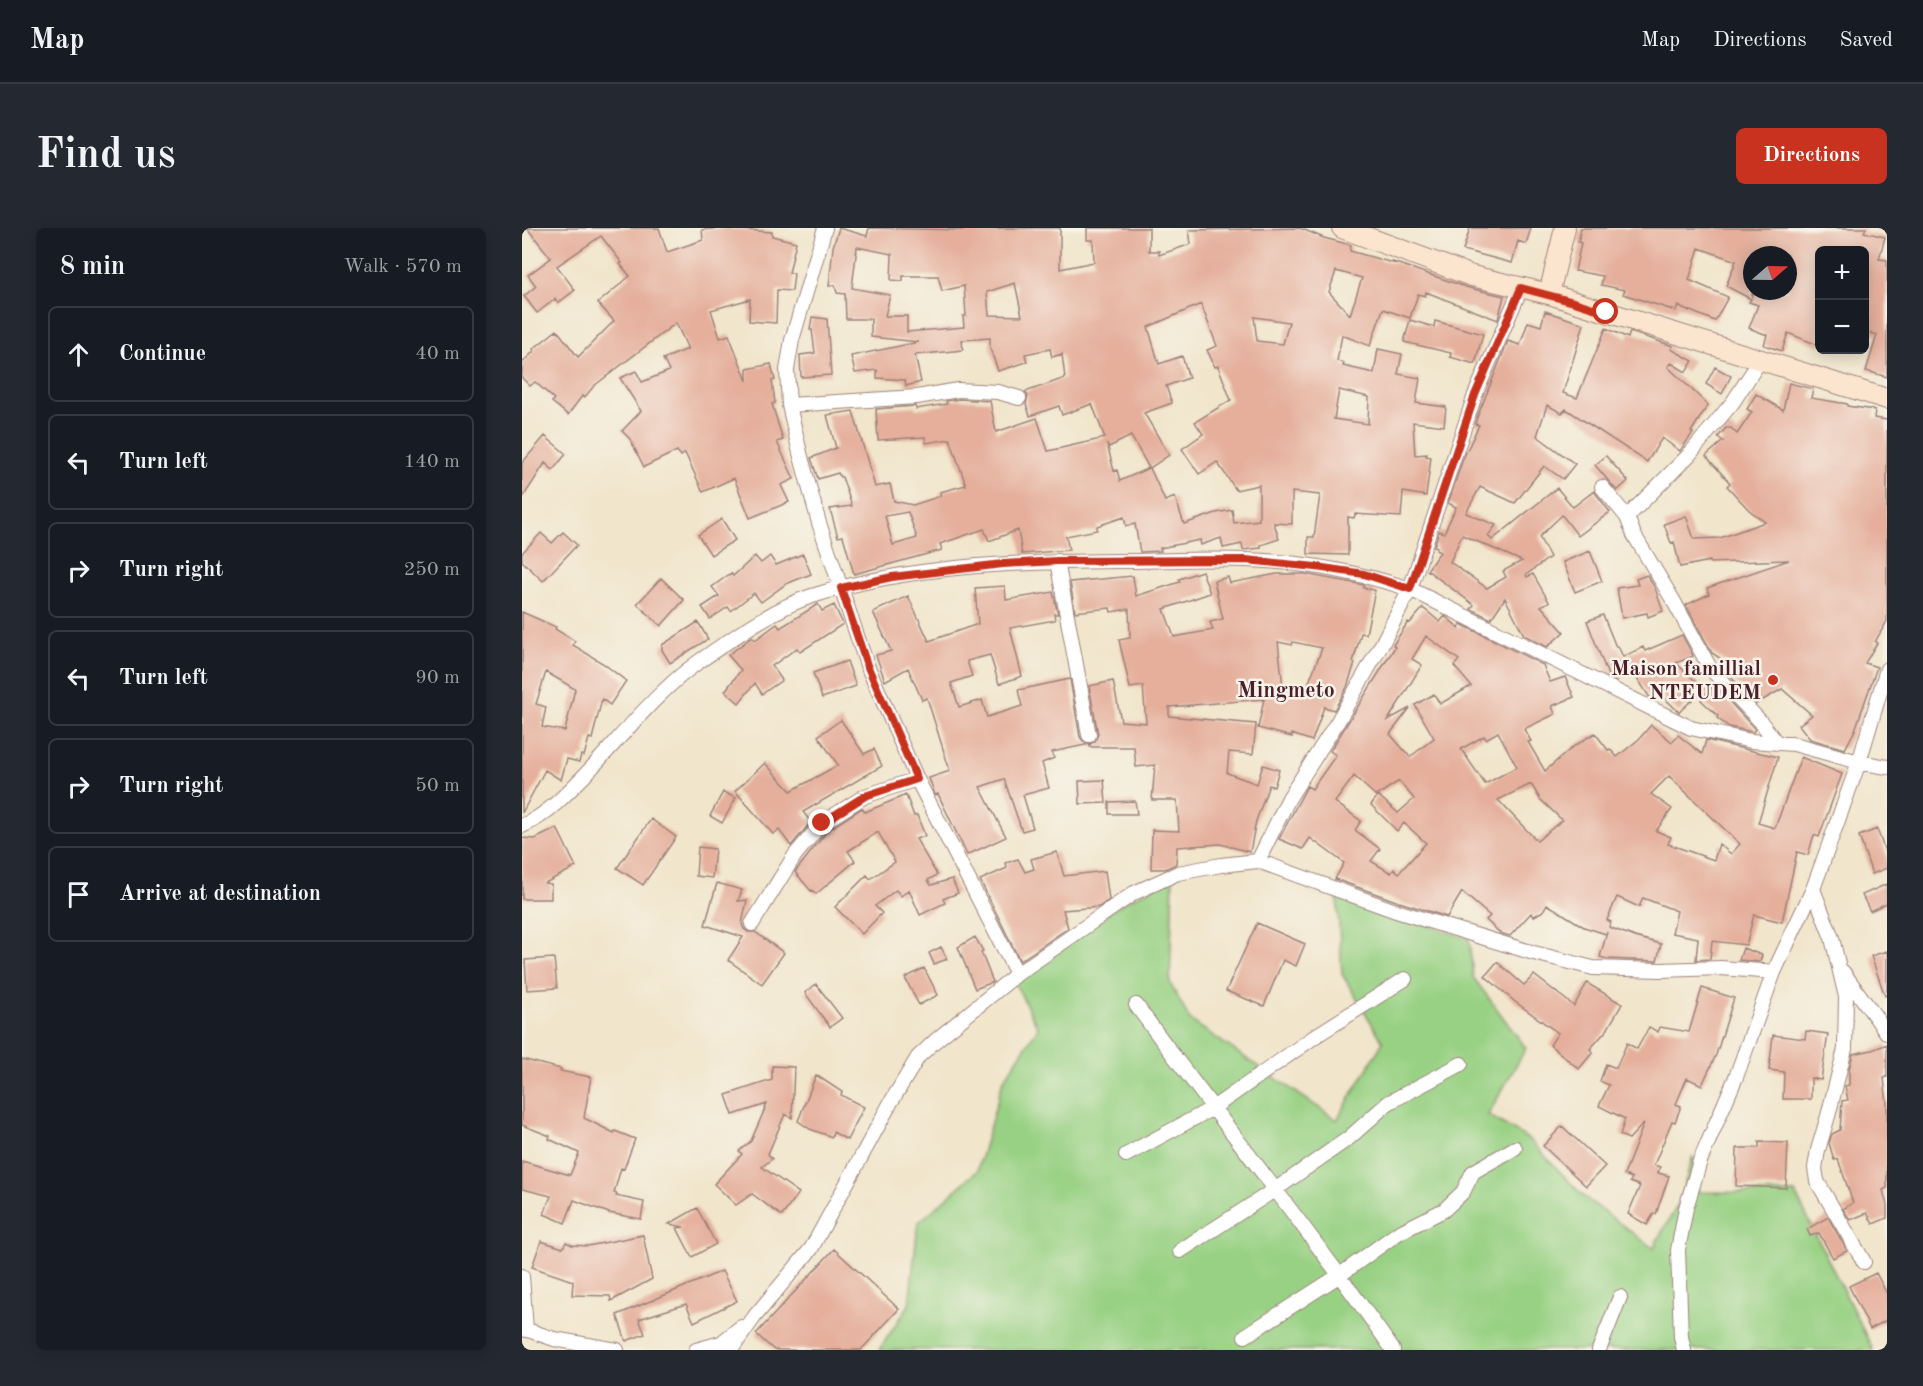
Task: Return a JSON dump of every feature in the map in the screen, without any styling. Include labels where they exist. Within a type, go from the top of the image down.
[{"type":"street","points":[[825,228],[792,340],[787,370],[789,405],[819,523],[867,665],[917,779],[1017,974]]},
{"type":"street","points":[[1342,228],[1472,276],[1549,294],[1887,399]]},
{"type":"street","points":[[1549,294],[1564,228]]},
{"type":"street","points":[[1258,861],[1289,798],[1338,721],[1410,589],[1475,395],[1521,288]]},
{"type":"street","points":[[1627,517],[1689,455],[1733,402],[1761,359]]},
{"type":"street","points":[[789,405],[917,397],[958,390],[978,390],[1019,398]]},
{"type":"street","points":[[1602,487],[1627,517],[1634,535],[1710,668],[1760,721],[1776,742]]},
{"type":"street","points":[[522,826],[538,819],[568,793],[651,705],[696,664],[772,615],[809,597],[892,577],[1003,564],[1057,561],[1246,560],[1364,574],[1410,589],[1691,728],[1751,741],[1794,744],[1859,762],[1887,767]]},
{"type":"street","points":[[1057,561],[1089,735]]},
{"type":"street","points":[[1684,1350],[1681,1337],[1678,1250],[1686,1209],[1700,1161],[1736,1077],[1774,972],[1812,889],[1859,762],[1887,669]]},
{"type":"street","points":[[752,924],[795,855],[822,823],[865,796],[917,779]]},
{"type":"street","points":[[731,1350],[755,1316],[811,1249],[891,1102],[918,1058],[935,1041],[1017,974],[1134,893],[1178,873],[1258,861],[1393,910],[1534,953],[1593,968],[1662,970],[1721,968],[1774,972]]},
{"type":"street","points":[[1812,889],[1832,938],[1846,997],[1845,1050],[1815,1168],[1817,1181],[1864,1262]]},
{"type":"street","points":[[1839,965],[1887,1033]]},
{"type":"street","points":[[1126,1155],[1213,1108],[1317,1035],[1405,979]]},
{"type":"street","points":[[1136,1005],[1276,1189],[1393,1350]]},
{"type":"street","points":[[1180,1251],[1276,1189],[1349,1138],[1388,1103],[1461,1064]]},
{"type":"street","points":[[1245,1336],[1340,1275],[1398,1233],[1444,1210],[1462,1192],[1473,1172],[1515,1148]]},
{"type":"street","points":[[522,1276],[524,1329],[554,1339],[617,1350]]},
{"type":"street","points":[[1599,1350],[1620,1297]]},
{"type":"street","points":[[696,1350],[721,1343],[755,1316]]},
{"type":"green space","points":[[1173,878],[1170,983],[1190,1020],[1337,1120],[1383,1042],[1342,974],[1337,895],[1469,939],[1473,977],[1526,1048],[1488,1115],[1530,1140],[1583,1196],[1653,1248],[1679,1203],[1693,1156],[1698,1192],[1795,1193],[1873,1350],[879,1350],[909,1305],[918,1223],[977,1171],[1003,1081],[1038,1028],[1013,979],[1128,900]]},
{"type":"building","points":[[527,228],[659,228],[667,252],[703,240],[702,230],[722,228],[772,232],[772,236],[796,242],[789,273],[794,273],[792,291],[777,290],[776,323],[749,321],[750,299],[711,310],[720,338],[729,335],[747,381],[747,369],[771,364],[775,380],[772,381],[775,403],[772,404],[783,440],[777,442],[794,479],[781,485],[789,502],[750,518],[734,478],[703,492],[685,453],[681,456],[677,451],[644,467],[630,439],[622,431],[641,411],[620,378],[636,371],[642,382],[669,371],[663,359],[688,349],[676,323],[594,386],[584,398],[582,396],[568,415],[552,402],[554,399],[535,382],[530,386],[522,378],[522,363],[534,351],[533,349],[557,330],[578,357],[614,321],[598,303],[630,276],[601,236],[557,266],[575,290],[558,303],[555,299],[537,313],[524,296],[536,286],[528,275],[551,258]]},
{"type":"building","points":[[839,228],[867,236],[869,228],[964,230],[964,228],[1060,228],[1060,269],[1094,262],[1093,240],[1087,240],[1087,228],[1149,228],[1149,251],[1159,251],[1159,255],[1191,244],[1189,230],[1300,228],[1324,238],[1351,245],[1350,251],[1393,262],[1469,288],[1504,296],[1498,320],[1426,292],[1425,296],[1418,294],[1410,318],[1383,309],[1370,346],[1342,335],[1337,361],[1344,363],[1343,366],[1374,373],[1378,349],[1402,354],[1398,374],[1420,378],[1416,403],[1446,407],[1444,426],[1413,422],[1415,455],[1427,454],[1426,456],[1431,457],[1426,496],[1403,492],[1401,517],[1355,514],[1354,518],[1348,517],[1348,555],[1308,554],[1308,537],[1314,537],[1320,495],[1292,492],[1292,524],[1274,523],[1279,539],[1261,545],[1261,548],[1243,550],[1242,544],[1223,548],[1221,538],[1201,545],[1200,540],[1160,548],[1161,551],[1140,552],[1135,524],[1126,526],[1124,517],[1097,526],[1097,530],[1066,536],[1069,550],[1022,554],[1018,530],[989,541],[984,529],[940,544],[942,550],[854,574],[843,536],[838,537],[830,509],[852,506],[842,477],[838,473],[818,479],[811,458],[836,448],[827,415],[853,411],[875,487],[890,484],[894,501],[913,505],[941,496],[940,492],[966,485],[950,439],[926,443],[925,437],[878,440],[876,409],[915,406],[916,409],[947,404],[946,401],[959,399],[990,401],[996,432],[1037,418],[1048,451],[1105,438],[1092,404],[1062,415],[1059,406],[1030,416],[1026,404],[1028,396],[1025,392],[1065,378],[1062,354],[1052,357],[1050,349],[1025,354],[1027,362],[998,371],[990,348],[990,338],[962,340],[963,350],[915,355],[921,382],[906,386],[905,380],[877,378],[877,370],[855,373],[851,356],[919,342],[871,337],[871,319],[846,319],[845,294],[837,293],[835,285],[829,286],[833,247]],"holes":[[[857,247],[892,254],[891,280],[903,281],[903,276],[938,276],[942,291],[964,286],[966,316],[963,316],[964,327],[907,332],[907,316],[885,316],[890,295],[852,288]],[[1336,271],[1362,278],[1350,315],[1329,292]],[[1015,283],[1022,316],[989,315],[987,292]],[[1201,304],[1217,346],[1207,350],[1215,367],[1218,366],[1231,400],[1195,422],[1203,434],[1182,449],[1199,474],[1217,462],[1236,490],[1259,485],[1259,520],[1234,523],[1232,510],[1184,524],[1175,497],[1165,501],[1150,468],[1169,455],[1144,413],[1172,403],[1166,386],[1189,378],[1182,356],[1159,364],[1148,327]],[[1254,317],[1289,322],[1283,344],[1257,341]],[[1339,390],[1369,397],[1368,424],[1334,419]],[[1131,436],[1149,468],[1120,481],[1117,470],[1114,471],[1107,444],[1109,447]],[[908,512],[917,538],[893,545],[885,516]]]},
{"type":"building","points":[[1470,228],[1531,228],[1526,244],[1518,241],[1512,263],[1463,250]]},
{"type":"building","points":[[1581,228],[1866,228],[1864,232],[1885,237],[1879,259],[1887,260],[1887,377],[1866,371],[1877,335],[1869,333],[1869,246],[1815,246],[1815,344],[1788,333],[1782,351],[1764,345],[1767,335],[1749,328],[1758,305],[1749,302],[1750,300],[1797,300],[1797,246],[1743,246],[1743,295],[1726,286],[1736,261],[1699,248],[1689,280],[1728,297],[1715,321],[1678,306],[1676,311],[1623,294],[1625,290],[1601,285],[1603,276],[1575,271],[1581,243],[1578,242]]},
{"type":"building","points":[[1545,311],[1584,324],[1563,393],[1577,398],[1606,328],[1628,338],[1630,332],[1673,346],[1671,349],[1693,361],[1686,372],[1671,363],[1668,367],[1708,405],[1680,451],[1662,438],[1647,462],[1566,409],[1562,413],[1547,405],[1537,436],[1575,464],[1563,479],[1544,466],[1515,503],[1480,487],[1466,513],[1496,525],[1488,536],[1492,540],[1557,488],[1573,507],[1594,491],[1610,512],[1578,536],[1562,515],[1539,537],[1550,557],[1526,575],[1527,577],[1533,574],[1549,602],[1541,606],[1564,632],[1547,647],[1524,635],[1505,598],[1491,619],[1471,609],[1474,605],[1427,570],[1440,552],[1434,546],[1439,531],[1444,533],[1456,507],[1448,503],[1463,459],[1479,425],[1475,424],[1478,415],[1508,341],[1520,345],[1528,322],[1541,326]],"holes":[[[1462,535],[1522,561],[1503,571],[1506,577],[1487,588],[1450,562]]]},
{"type":"building","points":[[812,317],[827,319],[831,375],[801,377],[800,355],[815,353],[812,330],[810,330]]},
{"type":"building","points":[[1410,320],[1434,327],[1435,321],[1483,334],[1475,364],[1450,357],[1451,353],[1404,342]]},
{"type":"building","points":[[1715,367],[1731,376],[1722,394],[1706,384]]},
{"type":"building","points":[[1789,383],[1813,389],[1811,398],[1875,410],[1874,418],[1887,420],[1887,621],[1865,663],[1877,667],[1855,730],[1845,749],[1810,739],[1799,725],[1812,715],[1782,689],[1756,704],[1732,678],[1735,668],[1712,653],[1686,605],[1709,594],[1707,588],[1789,560],[1710,563],[1710,561],[1680,567],[1674,542],[1671,543],[1664,524],[1686,516],[1694,539],[1720,538],[1765,522],[1749,510],[1727,486],[1730,483],[1706,456],[1723,441],[1718,437],[1726,428],[1731,428],[1737,434],[1752,412],[1747,409],[1756,394],[1783,410]]},
{"type":"building","points":[[545,436],[566,454],[553,470],[545,463],[522,499],[522,463]]},
{"type":"building","points":[[1606,456],[1628,481],[1617,491],[1595,465]]},
{"type":"building","points":[[722,519],[735,540],[711,555],[698,535]]},
{"type":"building","points":[[563,532],[577,545],[543,581],[522,561],[522,553],[541,533],[552,543]]},
{"type":"building","points":[[1590,551],[1602,581],[1575,592],[1563,562]]},
{"type":"building","points":[[803,554],[811,574],[786,584],[761,602],[754,593],[731,611],[728,607],[710,619],[702,607],[719,596],[712,587],[731,573],[733,576],[755,556],[761,563],[770,556],[776,565]]},
{"type":"building","points":[[1202,571],[1210,593],[1164,609],[1174,637],[1213,630],[1210,622],[1223,619],[1214,581],[1228,577],[1230,583],[1277,574],[1304,574],[1364,585],[1363,588],[1375,590],[1366,634],[1361,633],[1347,687],[1334,710],[1324,707],[1312,741],[1292,734],[1292,737],[1258,728],[1264,699],[1169,707],[1169,716],[1256,724],[1253,754],[1229,752],[1227,773],[1257,784],[1263,765],[1279,770],[1274,787],[1269,785],[1256,821],[1250,852],[1220,844],[1177,847],[1176,864],[1165,869],[1151,869],[1152,830],[1179,831],[1177,800],[1152,800],[1155,765],[1136,767],[1134,747],[1090,747],[1098,734],[1089,686],[1113,681],[1121,721],[1146,723],[1143,686],[1130,688],[1119,640],[1130,638],[1129,609],[1111,612],[1110,608],[1075,612],[1070,582],[1133,576],[1136,596],[1180,582],[1179,579]],"holes":[[[1278,642],[1292,645],[1293,642],[1322,648],[1304,695],[1283,687]]]},
{"type":"building","points":[[1647,575],[1655,588],[1663,611],[1648,617],[1647,613],[1622,618],[1617,588],[1638,585],[1636,579]]},
{"type":"building","points":[[661,578],[684,600],[661,626],[637,604]]},
{"type":"building","points":[[1005,586],[1006,600],[1053,592],[1058,614],[1054,614],[1055,620],[1010,628],[1022,676],[999,684],[990,655],[967,661],[972,676],[951,683],[959,707],[982,700],[987,717],[1022,706],[1018,690],[1070,679],[1080,737],[1090,744],[1052,752],[1054,758],[1042,763],[1049,788],[1023,795],[1033,828],[1022,831],[1004,779],[980,787],[1006,837],[967,855],[938,794],[935,795],[929,778],[950,771],[927,698],[922,700],[908,668],[885,681],[876,655],[891,651],[873,612],[908,596],[929,641],[978,624],[975,588]]},
{"type":"building","points":[[818,604],[822,611],[834,605],[843,624],[800,652],[797,648],[772,666],[782,680],[762,694],[755,683],[739,703],[725,691],[741,670],[728,655],[752,637],[755,640],[777,624],[780,628]]},
{"type":"building","points":[[1423,608],[1440,622],[1445,616],[1459,628],[1461,624],[1543,665],[1550,682],[1565,677],[1574,697],[1552,706],[1555,714],[1524,729],[1531,741],[1528,742],[1545,771],[1574,746],[1595,733],[1608,750],[1610,749],[1617,757],[1639,739],[1651,725],[1672,742],[1678,735],[1702,754],[1706,740],[1778,757],[1758,823],[1775,828],[1801,757],[1842,774],[1819,837],[1814,835],[1808,855],[1797,852],[1782,922],[1754,915],[1746,945],[1712,941],[1710,959],[1696,960],[1698,938],[1672,933],[1677,911],[1643,898],[1639,907],[1617,897],[1607,920],[1611,922],[1609,927],[1661,944],[1657,961],[1607,959],[1600,957],[1607,932],[1606,934],[1584,927],[1547,904],[1543,911],[1533,917],[1531,913],[1510,936],[1500,933],[1486,920],[1490,916],[1462,892],[1447,917],[1335,879],[1344,863],[1310,838],[1303,849],[1279,839],[1307,786],[1312,789],[1336,755],[1330,751],[1395,647],[1393,645],[1408,622],[1410,623]],"holes":[[[1426,636],[1459,660],[1454,666],[1471,686],[1440,704],[1434,694],[1415,705],[1434,738],[1410,757],[1390,734],[1410,708],[1388,720],[1422,665],[1412,659]],[[1498,732],[1517,767],[1485,784],[1461,749],[1484,736],[1486,739]],[[1354,776],[1376,796],[1399,781],[1414,799],[1398,813],[1378,795],[1371,805],[1397,831],[1404,823],[1426,843],[1399,873],[1394,869],[1391,873],[1371,861],[1380,849],[1355,830],[1361,821],[1335,802]],[[1669,776],[1740,844],[1731,854],[1719,844],[1714,860],[1668,844],[1671,837],[1656,831],[1672,809],[1651,794]],[[1531,784],[1540,799],[1562,820],[1537,841],[1498,800]]]},
{"type":"building","points":[[522,612],[556,627],[555,629],[575,641],[573,645],[626,681],[610,705],[602,699],[592,739],[589,738],[584,756],[581,755],[579,762],[567,759],[561,780],[545,770],[522,813]],"holes":[[[546,672],[575,689],[565,731],[542,727],[546,707],[536,704]]]},
{"type":"building","points":[[1603,615],[1616,647],[1618,646],[1623,657],[1643,647],[1645,651],[1682,635],[1693,656],[1676,663],[1704,689],[1679,712],[1659,693],[1650,698],[1634,673],[1615,681],[1609,678],[1587,621]]},
{"type":"building","points":[[698,622],[708,639],[670,663],[662,650],[662,645]]},
{"type":"building","points":[[847,661],[856,686],[822,698],[813,673]]},
{"type":"building","points":[[1714,685],[1755,729],[1753,732],[1729,727],[1717,718],[1718,716],[1701,700]]},
{"type":"building","points":[[841,720],[864,754],[874,749],[882,766],[803,812],[811,822],[791,846],[779,830],[773,834],[735,791],[765,763],[791,791],[838,765],[818,736]]},
{"type":"building","points":[[1104,780],[1106,803],[1080,804],[1079,781]]},
{"type":"building","points":[[723,792],[736,798],[722,823],[710,816]]},
{"type":"building","points":[[906,795],[925,836],[916,839],[937,875],[928,880],[931,885],[952,879],[958,893],[943,899],[945,903],[920,915],[909,890],[901,896],[896,890],[875,906],[882,913],[862,934],[835,907],[867,875],[870,879],[895,862],[878,832],[848,851],[855,861],[816,894],[795,872],[828,830],[862,808],[865,812]]},
{"type":"building","points":[[1135,801],[1137,814],[1109,814],[1109,802]]},
{"type":"building","points":[[651,819],[676,837],[643,885],[617,868]]},
{"type":"building","points":[[557,828],[576,867],[545,883],[551,884],[551,899],[522,899],[522,838],[535,839]]},
{"type":"building","points":[[1877,829],[1887,857],[1887,868],[1872,874],[1859,836]]},
{"type":"building","points":[[698,847],[715,849],[712,878],[696,876]]},
{"type":"building","points":[[1057,852],[1064,876],[1105,871],[1109,900],[1099,907],[1063,910],[1068,928],[1020,961],[980,880],[1007,868],[1006,863],[1018,859],[1025,872],[1034,869],[1031,859]]},
{"type":"building","points":[[717,883],[742,890],[738,901],[747,900],[742,924],[744,929],[748,932],[755,932],[784,953],[762,984],[728,960],[743,937],[705,925]]},
{"type":"building","points":[[1887,884],[1887,903],[1870,911],[1862,895]]},
{"type":"building","points":[[1257,923],[1305,944],[1296,966],[1283,960],[1264,1006],[1226,991]]},
{"type":"building","points":[[975,937],[983,951],[981,952],[993,982],[975,989],[958,947]]},
{"type":"building","points":[[941,947],[947,959],[934,964],[929,953]]},
{"type":"building","points":[[1743,948],[1762,955],[1760,962],[1739,960]]},
{"type":"building","points":[[1887,951],[1887,995],[1885,996],[1871,956]]},
{"type":"building","points":[[554,958],[557,988],[527,990],[525,960]]},
{"type":"building","points":[[1497,962],[1524,985],[1534,975],[1574,1006],[1587,983],[1622,1004],[1607,1030],[1590,1049],[1593,1052],[1579,1069],[1550,1045],[1558,1033],[1514,1001],[1485,976]]},
{"type":"building","points":[[924,968],[938,995],[919,1005],[905,978]]},
{"type":"building","points":[[816,984],[842,1018],[830,1027],[805,993]]},
{"type":"building","points":[[1702,988],[1734,998],[1716,1055],[1702,1085],[1687,1078],[1676,1104],[1681,1106],[1675,1122],[1672,1121],[1654,1165],[1660,1167],[1658,1173],[1669,1176],[1656,1214],[1654,1213],[1647,1225],[1628,1214],[1640,1186],[1630,1182],[1632,1178],[1624,1175],[1644,1123],[1629,1139],[1620,1135],[1625,1119],[1599,1106],[1609,1085],[1600,1081],[1606,1064],[1616,1068],[1627,1043],[1637,1049],[1649,1027],[1658,1032],[1660,1027],[1689,1032]]},
{"type":"building","points":[[1806,1031],[1828,1034],[1821,1080],[1811,1078],[1811,1099],[1783,1099],[1784,1072],[1769,1070],[1773,1035],[1805,1039]]},
{"type":"building","points":[[1887,1044],[1887,1077],[1884,1078],[1887,1104],[1887,1188],[1883,1190],[1887,1205],[1887,1218],[1873,1224],[1867,1213],[1850,1220],[1843,1209],[1853,1203],[1838,1159],[1834,1160],[1829,1143],[1832,1134],[1840,1130],[1842,1101],[1848,1100],[1845,1086],[1849,1085],[1849,1069],[1853,1054]]},
{"type":"building","points":[[522,1059],[561,1069],[560,1071],[591,1077],[584,1118],[614,1133],[615,1131],[635,1139],[624,1169],[621,1168],[614,1193],[617,1194],[616,1196],[644,1202],[641,1219],[609,1213],[574,1200],[565,1223],[544,1214],[551,1196],[522,1189],[522,1161],[570,1175],[579,1153],[549,1139],[550,1136],[522,1125]]},
{"type":"building","points":[[772,1066],[794,1067],[792,1118],[785,1114],[768,1154],[772,1159],[762,1167],[799,1193],[782,1216],[752,1194],[736,1205],[714,1184],[742,1154],[739,1151],[751,1141],[767,1104],[733,1115],[726,1095],[772,1080]]},
{"type":"building","points":[[816,1075],[842,1092],[841,1095],[864,1107],[847,1140],[833,1132],[832,1137],[810,1129],[798,1121]]},
{"type":"building","points":[[1562,1126],[1605,1166],[1586,1186],[1543,1146]]},
{"type":"building","points":[[1759,1142],[1788,1143],[1786,1188],[1736,1186],[1737,1148],[1759,1148]]},
{"type":"building","points":[[697,1208],[716,1244],[692,1257],[677,1228],[684,1227],[669,1224]]},
{"type":"building","points":[[1828,1217],[1847,1251],[1833,1258],[1819,1233],[1810,1236],[1807,1229]]},
{"type":"building","points":[[643,1235],[652,1279],[611,1301],[610,1296],[572,1295],[573,1281],[532,1267],[541,1241],[563,1248],[566,1242],[572,1245],[588,1246]]},
{"type":"building","points":[[834,1249],[899,1309],[861,1350],[774,1350],[756,1334]]},
{"type":"building","points":[[722,1271],[737,1301],[694,1322],[686,1304],[639,1319],[645,1334],[626,1341],[617,1315]]},
{"type":"building","points":[[1876,1273],[1887,1294],[1887,1320],[1870,1329],[1849,1286]]},
{"type":"place","name":"Maison famillial NTEUDEM","points":[[1773,680]]},
{"type":"district","name":"Mingmeto","points":[[1286,689]]},
{"type":"route","points":[[822,823],[865,796],[917,779],[867,665],[841,588],[892,577],[1003,564],[1057,561],[1246,560],[1364,574],[1410,589],[1475,395],[1521,288],[1549,294],[1606,312]]}]
